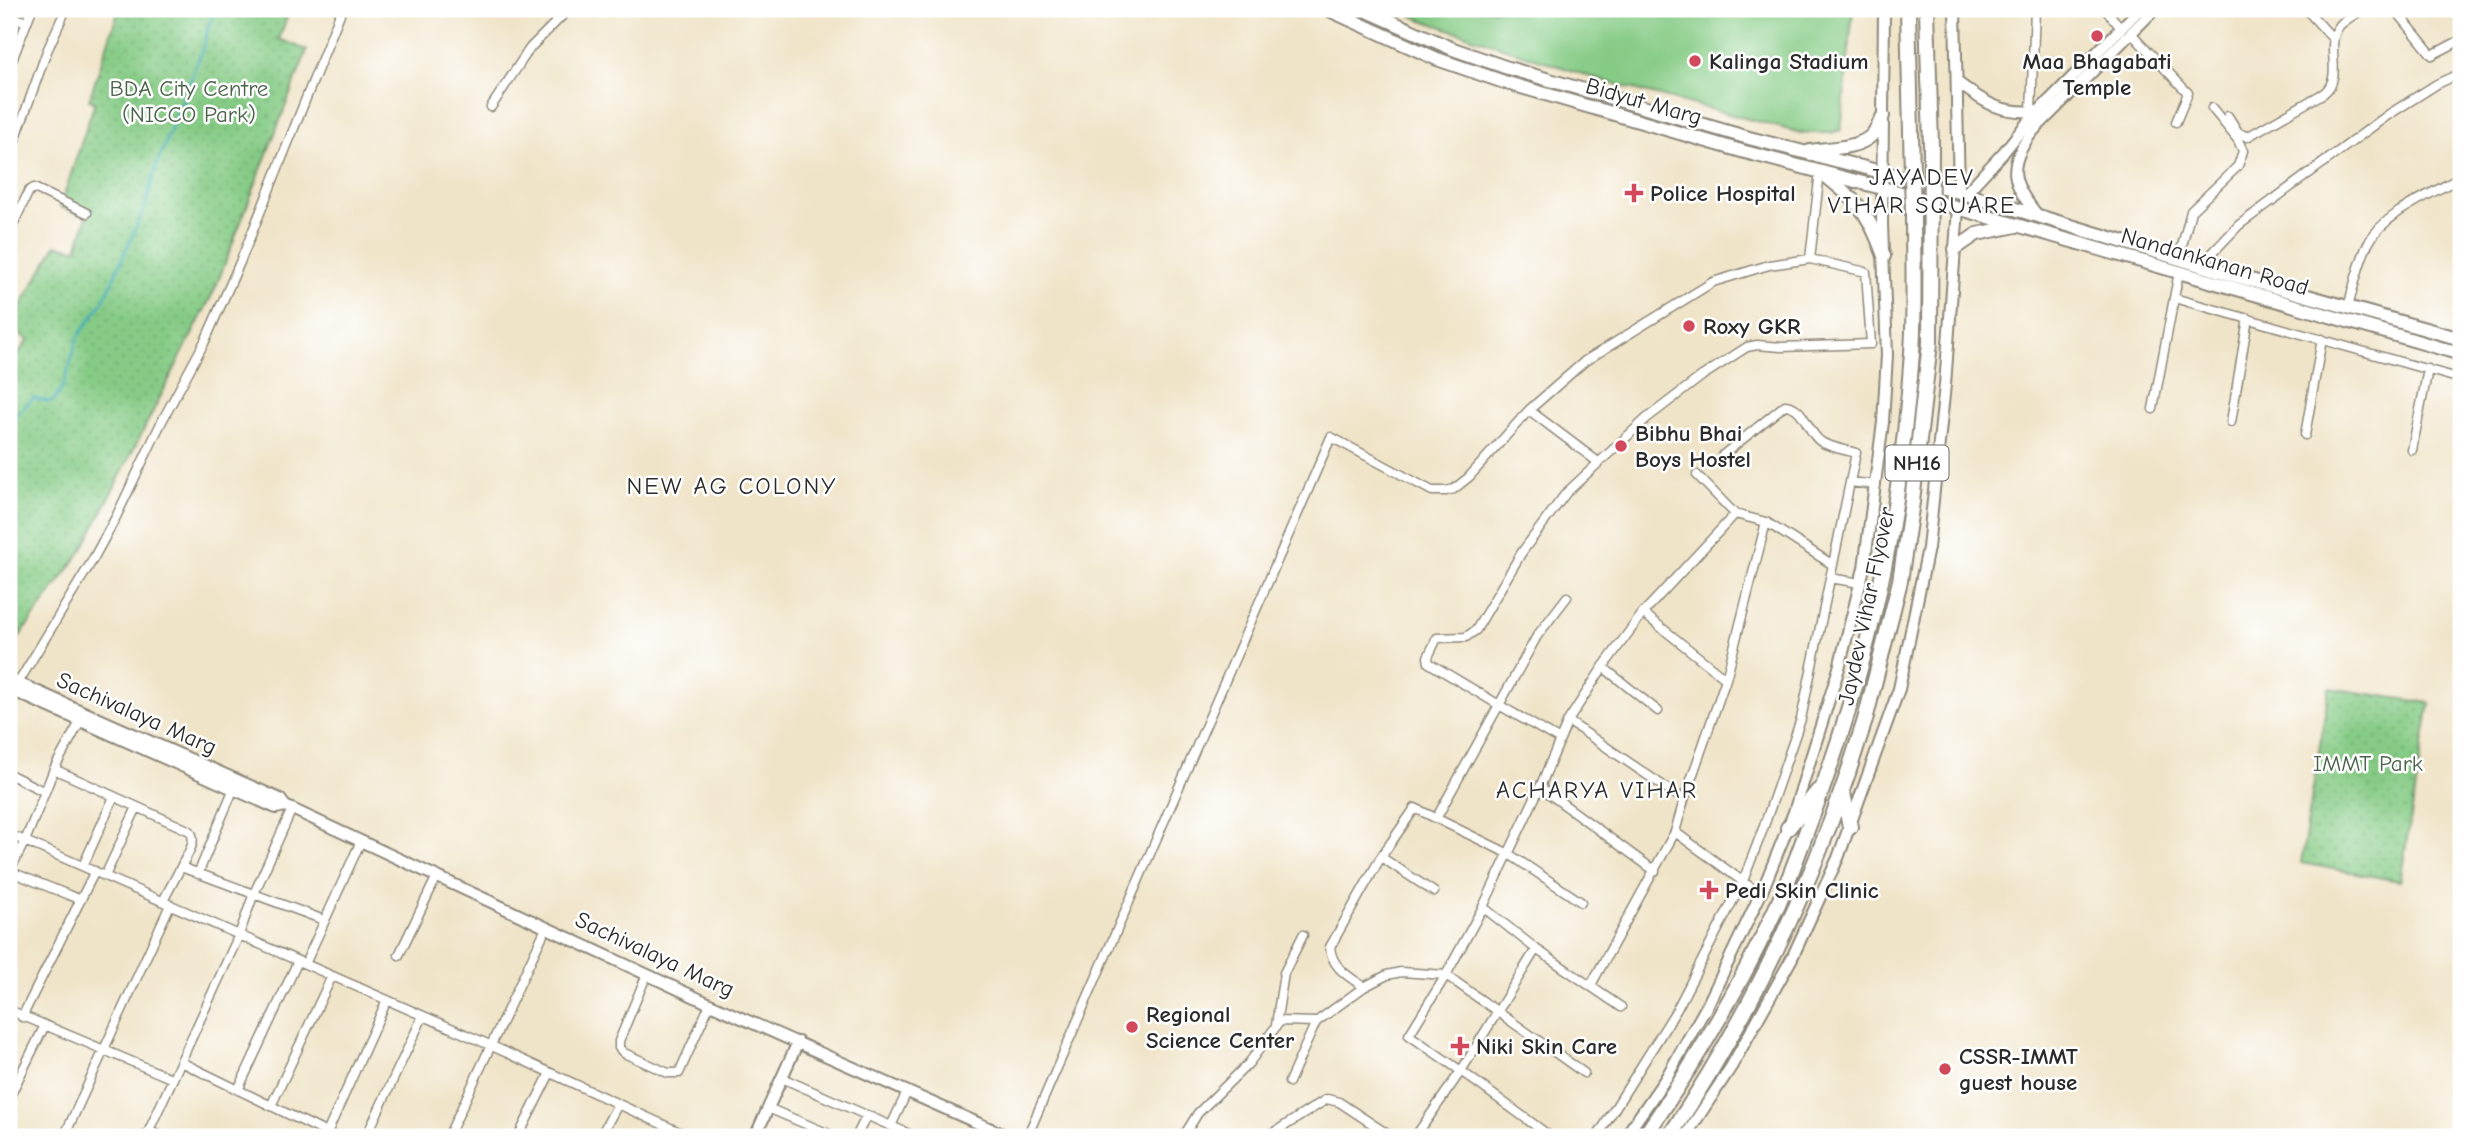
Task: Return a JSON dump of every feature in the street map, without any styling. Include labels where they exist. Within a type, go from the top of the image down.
[{"type":"highway","name":"Jaydev Vihar Flyover","points":[[1828,776],[1846,721],[1882,578],[1905,434],[1914,291],[1908,9]]},
{"type":"highway","name":"Jaydev Vihar Flyover","points":[[1842,792],[1865,720],[1900,580],[1930,344],[1932,215],[1927,9]]},
{"type":"highway","name":"NH16","points":[[1644,1137],[1700,1053],[1746,970],[1779,902],[1828,776]]},
{"type":"highway","points":[[1788,828],[1828,776]]},
{"type":"highway","name":"NH16","points":[[1669,1137],[1721,1055],[1763,978],[1794,913],[1842,792]]},
{"type":"highway","points":[[1842,792],[1850,827]]},
{"type":"main road","name":"Bidyut Marg","points":[[1327,9],[1437,59],[1504,82],[1745,152],[1958,208]]},
{"type":"main road","name":"Bidyut Marg","points":[[1363,9],[1453,49],[1497,65],[1802,152],[1962,193]]},
{"type":"main road","points":[[1802,152],[1852,145],[1866,139],[1872,135],[1883,116]]},
{"type":"main road","points":[[1820,171],[1859,204],[1875,231],[1884,256]]},
{"type":"main road","name":"Nandankanan Road","points":[[1962,193],[2461,339]]},
{"type":"main road","name":"Nandankanan Road","points":[[1958,208],[2461,354]]},
{"type":"main road","points":[[1955,249],[1977,234],[2020,225]]},
{"type":"street","points":[[9,68],[32,9]]},
{"type":"street","points":[[9,157],[47,51],[66,9]]},
{"type":"street","points":[[11,688],[56,622],[116,517],[161,423],[205,341],[250,238],[342,9]]},
{"type":"street","points":[[1625,1137],[1667,1078],[1702,1014],[1760,894],[1788,828],[1839,668],[1860,583],[1876,485],[1887,355],[1882,187],[1884,9]]},
{"type":"street","points":[[1955,9],[1962,193]]},
{"type":"street","points":[[2035,9],[2035,112]]},
{"type":"street","points":[[2105,9],[2188,93],[2176,122]]},
{"type":"street","points":[[2039,217],[2020,193],[2015,180],[2014,166],[2019,148],[2126,31],[2140,9]]},
{"type":"street","points":[[1962,193],[2035,112],[2126,31],[2155,9]]},
{"type":"street","points":[[2306,9],[2333,39]]},
{"type":"street","points":[[2228,116],[2238,132],[2247,137],[2324,93],[2330,88],[2334,78],[2333,39],[2341,24],[2363,9]]},
{"type":"street","points":[[2395,9],[2432,55],[2457,42]]},
{"type":"street","points":[[491,107],[530,48],[565,10]]},
{"type":"street","points":[[9,15],[26,22]]},
{"type":"street","points":[[2201,265],[2239,225],[2388,115],[2437,84],[2461,74]]},
{"type":"street","points":[[1956,82],[1996,108],[2019,113],[2035,112]]},
{"type":"street","points":[[2179,258],[2191,211],[2238,166],[2243,151],[2212,108]]},
{"type":"street","points":[[1810,259],[1820,171]]},
{"type":"street","points":[[2348,307],[2369,242],[2378,228],[2395,214],[2461,177]]},
{"type":"street","points":[[9,233],[29,191],[34,188],[87,213]]},
{"type":"street","points":[[1685,1137],[1731,1067],[1787,969],[1850,827],[1899,689],[1928,548],[1944,393],[1958,208]]},
{"type":"street","points":[[1027,1137],[1331,437],[1432,491],[1446,491],[1469,477],[1529,410],[1585,362],[1713,282],[1769,265],[1810,259],[1866,272],[1871,344],[1781,347],[1757,345],[1747,347],[1702,376],[1647,418],[1566,493],[1544,520],[1476,630],[1466,637],[1441,637],[1434,642],[1429,657],[1432,666],[1560,740]]},
{"type":"street","points":[[2154,409],[2179,272]]},
{"type":"street","points":[[2174,298],[2461,379]]},
{"type":"street","points":[[2231,422],[2248,318]]},
{"type":"street","points":[[2305,435],[2322,339]]},
{"type":"street","points":[[2412,450],[2428,369]]},
{"type":"street","points":[[1597,1137],[1677,1009],[1743,881],[1801,719],[1856,453],[1823,443],[1816,438],[1792,405],[1779,408],[1723,455]]},
{"type":"street","points":[[1529,410],[1598,462]]},
{"type":"street","points":[[1697,475],[1735,514],[1766,522],[1833,565]]},
{"type":"street","points":[[1850,482],[1876,485]]},
{"type":"street","points":[[1545,1136],[1461,1071],[1409,1035],[1483,907],[1540,787],[1568,720],[1643,614],[1735,514]]},
{"type":"street","points":[[1591,985],[1675,832],[1726,679],[1766,522]]},
{"type":"street","points":[[1830,578],[1860,583]]},
{"type":"street","points":[[1437,817],[1537,636],[1567,597]]},
{"type":"street","points":[[1643,614],[1726,679]]},
{"type":"street","points":[[1603,667],[1658,711]]},
{"type":"street","name":"Sachivalaya Marg","points":[[11,688],[276,808],[288,808]]},
{"type":"street","name":"Sachivalaya Marg","points":[[11,688],[280,799],[288,808],[546,928],[1009,1137]]},
{"type":"street","points":[[80,900],[9,871],[25,841],[54,769],[81,720]]},
{"type":"street","points":[[1568,720],[1684,800]]},
{"type":"street","points":[[54,769],[190,831],[194,836],[64,1137]]},
{"type":"street","points":[[9,774],[45,792]]},
{"type":"street","points":[[1540,787],[1655,871]]},
{"type":"street","points":[[198,874],[234,788]]},
{"type":"street","points":[[83,866],[114,797]]},
{"type":"street","points":[[105,876],[137,807]]},
{"type":"street","points":[[162,1137],[148,1134],[239,935],[288,808]]},
{"type":"street","points":[[1364,987],[1333,963],[1329,947],[1381,857],[1415,808],[1509,854],[1581,902]]},
{"type":"street","points":[[1675,832],[1760,894]]},
{"type":"street","points":[[9,834],[492,1046],[618,1104],[673,1134],[690,1137]]},
{"type":"street","points":[[238,1090],[361,841]]},
{"type":"street","points":[[1381,857],[1434,892]]},
{"type":"street","points":[[181,867],[253,896],[324,920]]},
{"type":"street","points":[[22,1017],[94,871]]},
{"type":"street","points":[[400,956],[437,876]]},
{"type":"street","points":[[1483,907],[1536,949],[1621,1007]]},
{"type":"street","points":[[448,1137],[546,928]]},
{"type":"street","points":[[1276,1025],[1284,973],[1303,935]]},
{"type":"street","points":[[1415,1137],[1461,1071],[1536,949]]},
{"type":"street","points":[[1289,1082],[1316,1021],[1364,987],[1387,975],[1401,972],[1446,975],[1584,1073]]},
{"type":"street","points":[[648,974],[619,1041],[619,1048],[624,1053],[668,1073],[679,1073],[710,1004]]},
{"type":"street","points":[[271,1106],[332,976]]},
{"type":"street","points":[[181,1062],[331,1135],[387,1000]]},
{"type":"street","points":[[9,1010],[173,1079]]},
{"type":"street","points":[[366,1137],[423,1016]]},
{"type":"street","points":[[1183,1137],[1198,1113],[1249,1063],[1280,1021],[1316,1021]]},
{"type":"street","points":[[9,1098],[44,1027]]},
{"type":"street","points":[[755,1137],[798,1042]]},
{"type":"street","points":[[518,1137],[550,1073]]},
{"type":"street","points":[[782,1078],[916,1137]]},
{"type":"street","points":[[891,1126],[907,1092]]},
{"type":"street","points":[[1267,1137],[1327,1099],[1339,1102],[1392,1137]]},
{"type":"street","points":[[600,1137],[618,1104]]},
{"type":"street","points":[[768,1108],[836,1137]]},
{"type":"street","points":[[856,1137],[867,1115]]},
{"type":"green space","name":"BDA City Centre (NICCO Park)","points":[[119,9],[290,9],[279,39],[307,50],[215,289],[83,549],[9,651],[9,366],[28,340],[9,326],[56,245],[77,249],[87,216],[60,207],[95,102],[89,100]]},
{"type":"green space","name":"Kalinga Stadium","points":[[1397,9],[1853,9],[1841,130],[1830,133],[1801,133],[1603,81],[1422,20]]},
{"type":"green space","name":"IMMT Park","points":[[2329,688],[2430,703],[2400,881],[2301,863]]},
{"type":"waterway","points":[[9,420],[33,398],[49,402],[54,400],[63,387],[78,337],[104,300],[145,207],[156,167],[216,9]]},
{"type":"waterway","points":[[9,507],[13,508],[14,515],[9,524]]},
{"type":"place","name":"Maa Bhagabati Temple","points":[[2097,36]]},
{"type":"place","name":"Kalinga Stadium","points":[[1695,61]]},
{"type":"place","name":"Police Hospital","points":[[1634,193]]},
{"type":"place","name":"Roxy GKR","points":[[1689,326]]},
{"type":"place","name":"Bibhu Bhai Boys Hostel","points":[[1621,446]]},
{"type":"place","name":"Pedi Skin Clinic","points":[[1709,890]]},
{"type":"place","name":"Regional Science Center","points":[[1132,1027]]},
{"type":"place","name":"Niki Skin Care","points":[[1460,1046]]},
{"type":"place","name":"CSSR-IMMT guest house","points":[[1945,1069]]},
{"type":"district","name":"JAYADEV VIHAR SQUARE","points":[[1922,191]]},
{"type":"district","name":"NEW AG COLONY","points":[[732,486]]},
{"type":"district","name":"ACHARYA VIHAR","points":[[1597,790]]}]
